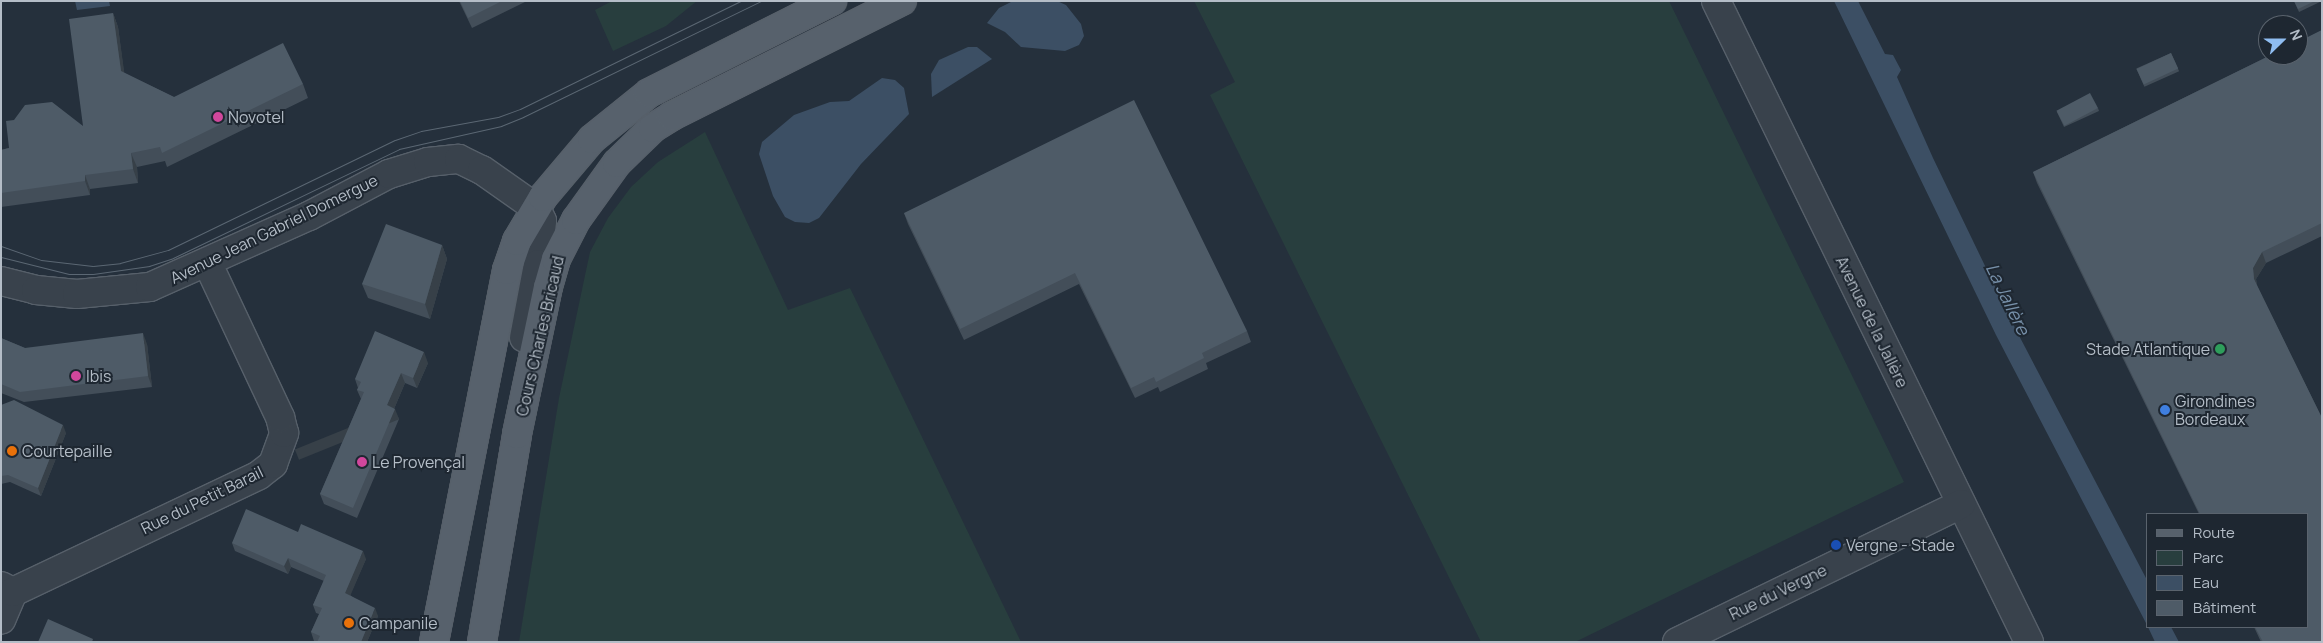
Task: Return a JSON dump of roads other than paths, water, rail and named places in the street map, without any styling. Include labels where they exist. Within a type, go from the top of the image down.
[{"type":"main road","name":"Cours Charles Bricaud","points":[[482,642],[517,434],[549,283],[542,226],[559,176],[592,139],[649,93],[832,1]]},
{"type":"main road","name":"Cours Charles Bricaud","points":[[434,642],[507,270],[542,226],[617,163],[653,128],[691,106],[902,1]]},
{"type":"street","name":"Avenue de la Jallère","points":[[1716,1],[2029,642]]},
{"type":"street","name":"Avenue Jean Gabriel Domergue","points":[[1,281],[36,290],[69,293],[120,292],[164,282],[309,216],[389,174],[428,162],[459,159],[482,170],[542,226]]},
{"type":"street","name":"Rue du Petit Barail","points":[[7,589],[259,475],[273,464],[282,440],[280,417],[207,262]]},
{"type":"street","name":"Rue du Vergne","points":[[1677,642],[1962,504]]},
{"type":"street","points":[[1,620],[7,589]]},
{"type":"water","points":[[75,1],[109,1],[110,6],[77,10]]},
{"type":"water","points":[[1013,1],[1057,1],[1066,5],[1081,24],[1084,36],[1079,45],[1065,51],[1021,47],[1005,32],[987,23],[999,8]]},
{"type":"water","points":[[1834,1],[1858,1],[1885,54],[1893,55],[1901,70],[1897,77],[1933,158],[2014,326],[2146,578],[2146,623],[1996,335]]},
{"type":"water","points":[[968,47],[977,47],[992,59],[932,97],[931,74],[939,60]]},
{"type":"water","points":[[882,78],[895,80],[904,88],[909,114],[861,164],[819,218],[809,223],[795,222],[785,217],[773,196],[759,154],[762,142],[794,115],[830,102],[849,101]]},
{"type":"water","points":[[2148,628],[2172,628],[2179,642],[2155,642]]},
{"type":"tram line","points":[[1,246],[41,260],[93,266],[120,263],[168,250],[395,140],[421,131],[498,117],[520,109],[740,1]]},
{"type":"tram line","points":[[1,257],[69,274],[93,274],[149,266],[173,258],[399,149],[501,126],[523,117],[761,1]]},
{"type":"place","name":"Novotel","points":[[218,117]]},
{"type":"place","name":"Stade Atlantique","points":[[2220,349]]},
{"type":"place","name":"Ibis","points":[[76,376]]},
{"type":"place","name":"Girondines Bordeaux","points":[[2165,410]]},
{"type":"place","name":"Courtepaille","points":[[12,451]]},
{"type":"place","name":"Le Provençal","points":[[362,462]]},
{"type":"place","name":"Vergne - Stade","points":[[1836,545]]},
{"type":"place","name":"Campanile","points":[[349,623]]},
{"type":"water label","name":"La Jallère","points":[[2008,299]]}]
